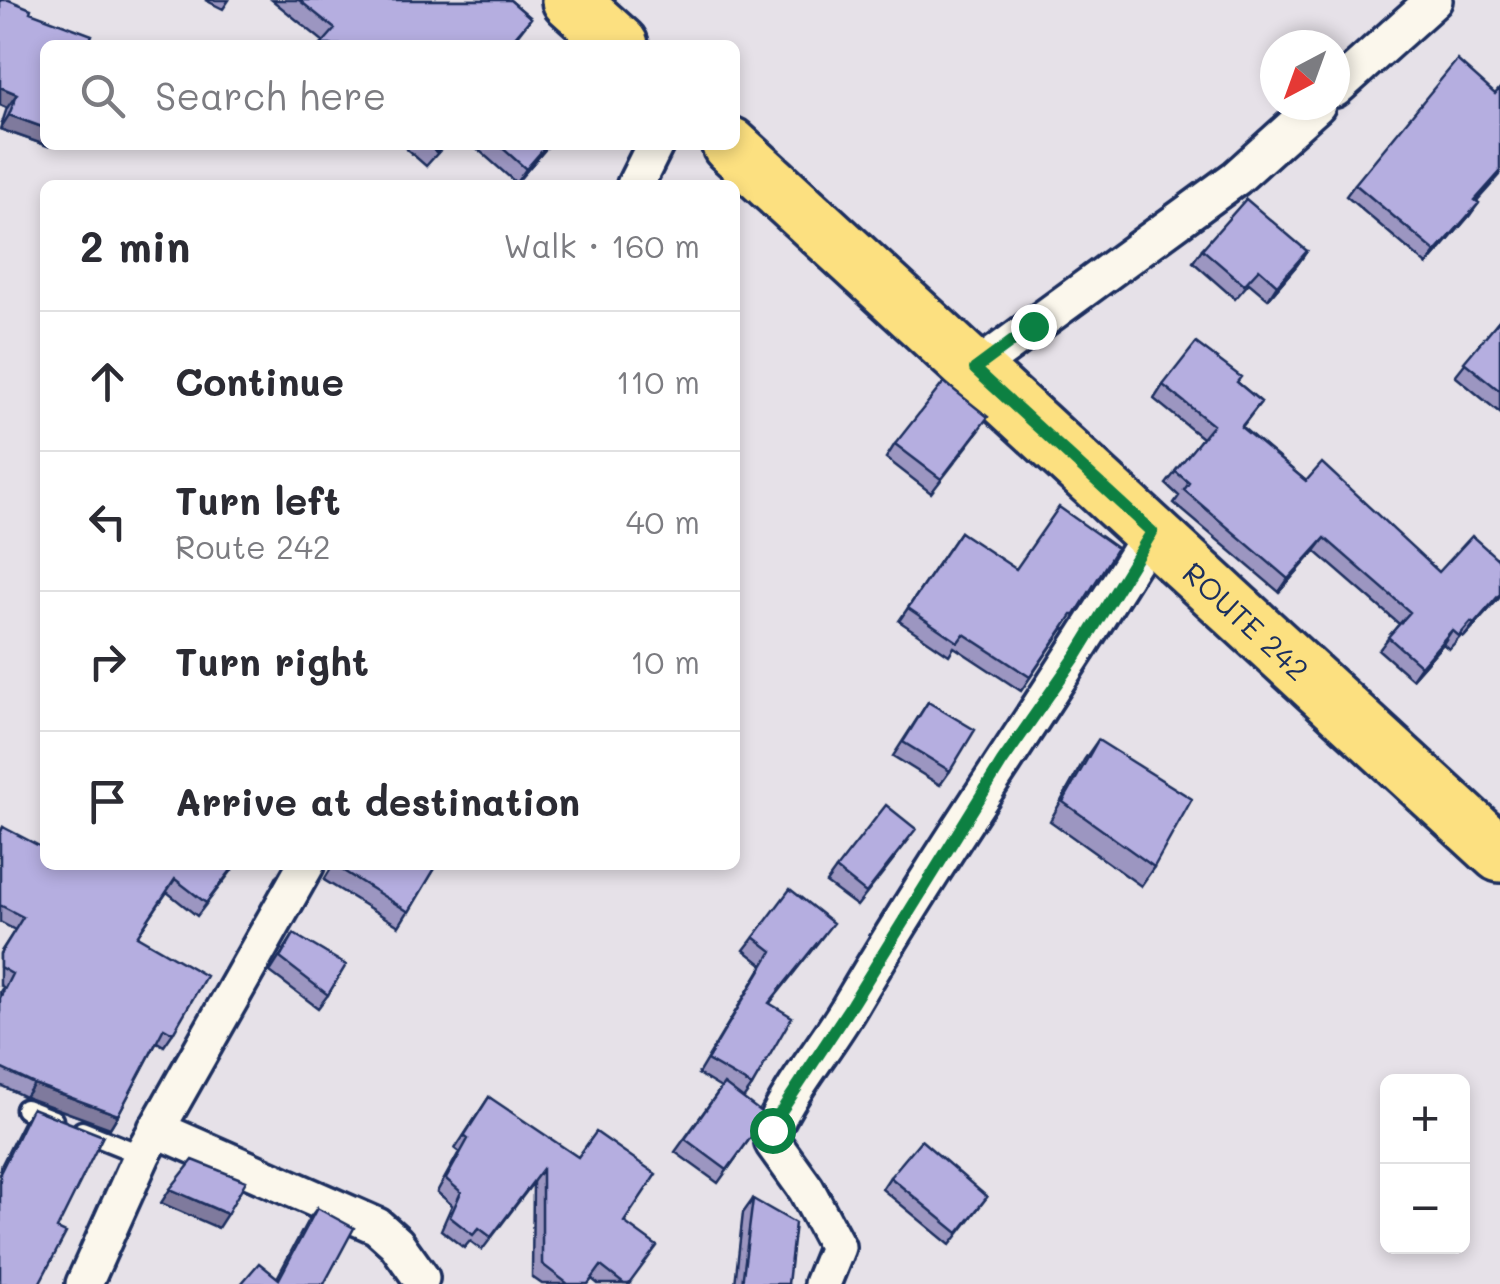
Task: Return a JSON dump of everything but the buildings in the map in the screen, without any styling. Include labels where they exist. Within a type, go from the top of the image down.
[{"type":"main road","name":"ROUTE 242","points":[[735,150],[1500,854]]},
{"type":"street","points":[[1350,76],[1434,0]]},
{"type":"street","points":[[975,369],[1236,178],[1300,120]]},
{"type":"street","points":[[637,180],[652,150]]},
{"type":"street","points":[[822,1284],[837,1247],[806,1189],[773,1142],[772,1130],[1002,762],[1076,656],[1152,532]]},
{"type":"street","points":[[84,1284],[149,1142],[303,870]]},
{"type":"street","points":[[149,1142],[376,1226],[396,1243],[421,1278]]},
{"type":"lane","points":[[25,1109],[149,1142]]},
{"type":"route","points":[[772,1130],[879,955],[1002,762],[1076,656],[1152,532],[975,369],[1033,326]]}]
